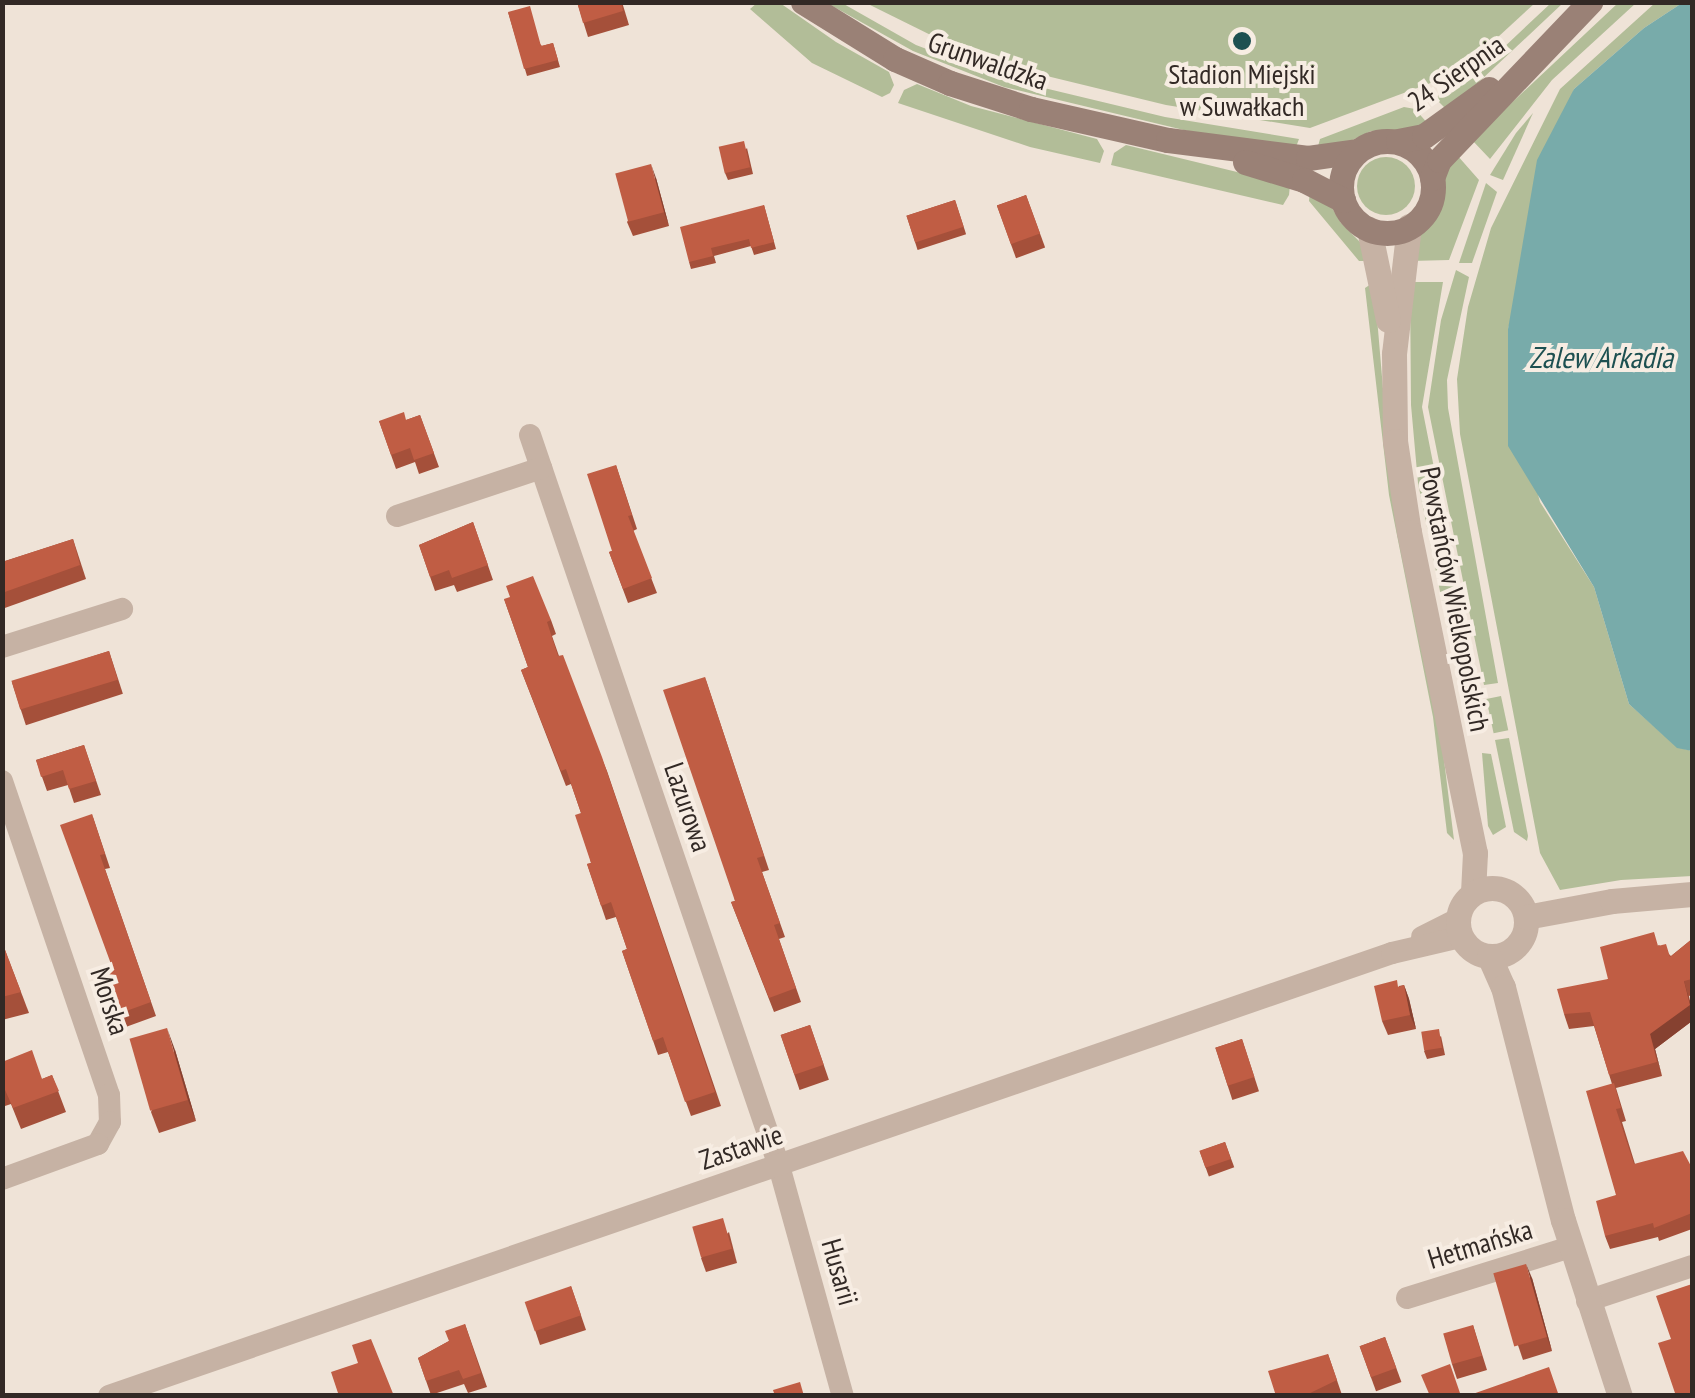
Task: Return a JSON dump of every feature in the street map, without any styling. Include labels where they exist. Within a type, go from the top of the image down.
[{"type":"main road","name":"Grunwaldzka","points":[[803,2],[860,40],[950,83],[1030,109],[1168,140],[1304,180],[1343,200]]},
{"type":"main road","name":"24 Sierpnia","points":[[1432,178],[1439,160],[1590,2]]},
{"type":"main road","name":"24 Sierpnia","points":[[1398,142],[1424,136],[1442,125],[1544,46]]},
{"type":"main road","name":"Grunwaldzka","points":[[1168,140],[1308,158],[1357,151]]},
{"type":"main road","points":[[1384,140],[1398,142],[1422,157],[1432,178],[1426,212],[1410,226],[1390,233],[1369,229],[1351,216],[1343,200],[1342,175],[1357,151],[1384,140]]},
{"type":"street","name":"Powstańców Wielkopolskich","points":[[1410,226],[1394,354],[1394,440],[1475,854],[1486,891]]},
{"type":"street","name":"Powstańców Wielkopolskich","points":[[1369,229],[1394,354]]},
{"type":"street","name":"Lazurowa","points":[[530,435],[779,1166]]},
{"type":"street","points":[[397,516],[541,468]]},
{"type":"street","points":[[2,648],[122,609]]},
{"type":"street","name":"Morska","points":[[2,780],[110,1096],[110,1122],[98,1144],[2,1179]]},
{"type":"street","points":[[1524,912],[1522,939],[1500,953],[1473,951],[1459,928],[1486,891],[1524,912],[1692,894]]},
{"type":"street","name":"Zastawie","points":[[109,1396],[1459,928]]},
{"type":"street","points":[[1500,953],[1504,987],[1571,1247],[1620,1396]]},
{"type":"street","name":"Husarii","points":[[779,1166],[843,1396]]},
{"type":"street","name":"Hetmańska","points":[[1407,1298],[1571,1247]]},
{"type":"street","points":[[1587,1300],[1692,1266]]},
{"type":"green space","points":[[757,3],[780,3],[889,72],[894,85],[890,93],[882,97],[812,63],[750,9]]},
{"type":"green space","points":[[827,3],[842,3],[916,45],[1003,78],[1165,117],[1299,139],[1296,147],[1188,131],[1004,87],[913,51]]},
{"type":"green space","name":"Stadion Miejski w Suwałkach","points":[[866,3],[1535,3],[1460,72],[1310,128],[1166,105],[1006,66],[961,50]]},
{"type":"green space","points":[[1551,3],[1563,3],[1448,111],[1438,101],[1439,92],[1468,81]]},
{"type":"green space","points":[[1618,3],[1636,3],[1552,80],[1490,159],[1472,140]]},
{"type":"green space","points":[[1655,3],[1682,3],[1644,28],[1574,89],[1508,329],[1509,386],[1540,502],[1594,587],[1629,704],[1677,747],[1692,751],[1692,876],[1621,880],[1560,890],[1540,853],[1460,434],[1457,379],[1468,307],[1491,228],[1560,89]]},
{"type":"green space","points":[[917,84],[971,106],[1097,139],[1104,151],[1100,163],[1030,147],[898,103],[904,90]]},
{"type":"green space","points":[[1404,107],[1415,109],[1429,125],[1406,132],[1371,131],[1342,145],[1317,150],[1320,139]]},
{"type":"green space","points":[[1533,113],[1503,180],[1490,175],[1516,133]]},
{"type":"green space","points":[[1126,145],[1290,185],[1289,195],[1283,205],[1111,165],[1114,153]]},
{"type":"green space","points":[[1457,155],[1479,180],[1449,260],[1410,261],[1416,237],[1437,211],[1443,177]]},
{"type":"green space","points":[[1386,157],[1406,166],[1415,186],[1406,206],[1386,215],[1366,206],[1357,186],[1366,166]]},
{"type":"green space","points":[[1486,183],[1497,192],[1472,263],[1459,263]]},
{"type":"green space","points":[[1310,191],[1331,206],[1341,223],[1364,246],[1369,261],[1359,261],[1309,201]]},
{"type":"green space","points":[[1456,270],[1469,277],[1447,380],[1448,408],[1498,683],[1484,685],[1428,407],[1441,320]]},
{"type":"green space","points":[[1374,282],[1389,460],[1439,720],[1454,840],[1447,833],[1433,717],[1389,495],[1365,288]]},
{"type":"green space","points":[[1410,282],[1443,282],[1422,407],[1477,686],[1468,687],[1453,655],[1418,483],[1411,405]]},
{"type":"green space","points":[[1501,696],[1508,730],[1494,733],[1486,699]]},
{"type":"green space","points":[[1509,738],[1527,841],[1514,832],[1495,740]]},
{"type":"green space","points":[[1482,753],[1491,754],[1506,827],[1493,835],[1488,826]]},
{"type":"water","name":"Zalew Arkadia","points":[[1682,3],[1692,3],[1692,751],[1677,748],[1629,704],[1594,587],[1508,446],[1508,329],[1537,160],[1574,89],[1644,28]]},
{"type":"building","points":[[577,2],[621,2],[623,11],[583,23]]},
{"type":"building","points":[[530,6],[541,46],[553,43],[558,60],[524,69],[508,12]]},
{"type":"building","points":[[744,141],[750,167],[725,173],[719,147]]},
{"type":"building","points":[[651,164],[664,212],[628,222],[615,174]]},
{"type":"building","points":[[1026,195],[1040,234],[1011,244],[997,206]]},
{"type":"building","points":[[955,200],[964,227],[915,242],[906,216]]},
{"type":"building","points":[[764,205],[774,242],[751,248],[749,239],[711,248],[713,256],[689,262],[680,227]]},
{"type":"building","points":[[404,412],[406,420],[420,415],[434,453],[414,460],[410,448],[391,455],[379,421]]},
{"type":"building","points":[[616,465],[632,515],[628,516],[652,578],[623,589],[587,474]]},
{"type":"building","points":[[473,522],[488,565],[452,578],[449,570],[430,577],[419,545]]},
{"type":"building","points":[[73,539],[80,565],[2,593],[2,562]]},
{"type":"building","points":[[533,576],[551,620],[547,622],[558,656],[563,655],[602,757],[715,1092],[685,1102],[663,1037],[653,1041],[622,951],[627,949],[611,902],[601,906],[575,815],[581,813],[566,769],[561,771],[521,670],[528,667],[504,599],[510,597],[506,586]]},
{"type":"building","points":[[109,651],[118,680],[20,710],[11,681]]},
{"type":"building","points":[[705,677],[764,856],[757,858],[780,923],[774,925],[796,988],[769,998],[731,902],[735,901],[663,690]]},
{"type":"building","points":[[84,745],[96,781],[69,789],[63,770],[41,777],[36,760]]},
{"type":"building","points":[[92,814],[105,854],[100,855],[151,1002],[118,1014],[101,967],[111,964],[60,825]]},
{"type":"building","points":[[1654,932],[1658,946],[1666,944],[1670,957],[1692,939],[1692,979],[1684,981],[1690,1005],[1650,1034],[1657,1062],[1609,1075],[1590,1012],[1564,1014],[1557,989],[1608,979],[1600,947]]},
{"type":"building","points":[[2,942],[21,992],[2,997]]},
{"type":"building","points":[[1397,980],[1398,987],[1404,985],[1410,1015],[1382,1021],[1374,986]]},
{"type":"building","points":[[810,1025],[824,1065],[794,1075],[781,1035]]},
{"type":"building","points":[[167,1028],[188,1100],[150,1111],[130,1039]]},
{"type":"building","points":[[1439,1029],[1442,1048],[1424,1051],[1421,1032]]},
{"type":"building","points":[[1242,1039],[1254,1077],[1228,1086],[1215,1048]]},
{"type":"building","points":[[32,1050],[42,1079],[52,1075],[59,1091],[13,1108],[2,1083],[2,1062]]},
{"type":"building","points":[[1614,1083],[1621,1108],[1616,1109],[1634,1164],[1683,1151],[1692,1168],[1692,1213],[1654,1228],[1653,1223],[1605,1236],[1596,1201],[1616,1195],[1586,1091]]},
{"type":"building","points":[[1225,1142],[1231,1159],[1205,1168],[1199,1151]]},
{"type":"building","points":[[723,1218],[732,1249],[701,1258],[692,1227]]},
{"type":"building","points":[[1526,1264],[1547,1337],[1514,1346],[1493,1273]]},
{"type":"building","points":[[1692,1284],[1692,1396],[1676,1396],[1658,1343],[1671,1339],[1656,1296]]},
{"type":"building","points":[[571,1286],[581,1315],[535,1331],[525,1302]]},
{"type":"building","points":[[465,1324],[481,1373],[463,1379],[459,1370],[426,1381],[418,1358],[449,1341],[445,1331]]},
{"type":"building","points":[[1473,1325],[1482,1356],[1452,1364],[1443,1334]]},
{"type":"building","points":[[1385,1337],[1396,1368],[1371,1377],[1360,1346]]},
{"type":"building","points":[[371,1339],[394,1396],[339,1396],[331,1372],[358,1363],[352,1345]]},
{"type":"building","points":[[1328,1354],[1337,1380],[1304,1396],[1276,1396],[1268,1371]]},
{"type":"building","points":[[1450,1364],[1461,1396],[1430,1396],[1421,1375]]},
{"type":"building","points":[[1549,1367],[1559,1396],[1467,1396]]},
{"type":"building","points":[[800,1382],[804,1396],[775,1396],[773,1390]]},
{"type":"place","name":"Stadion Miejski w Suwałkach","points":[[1242,41]]}]
